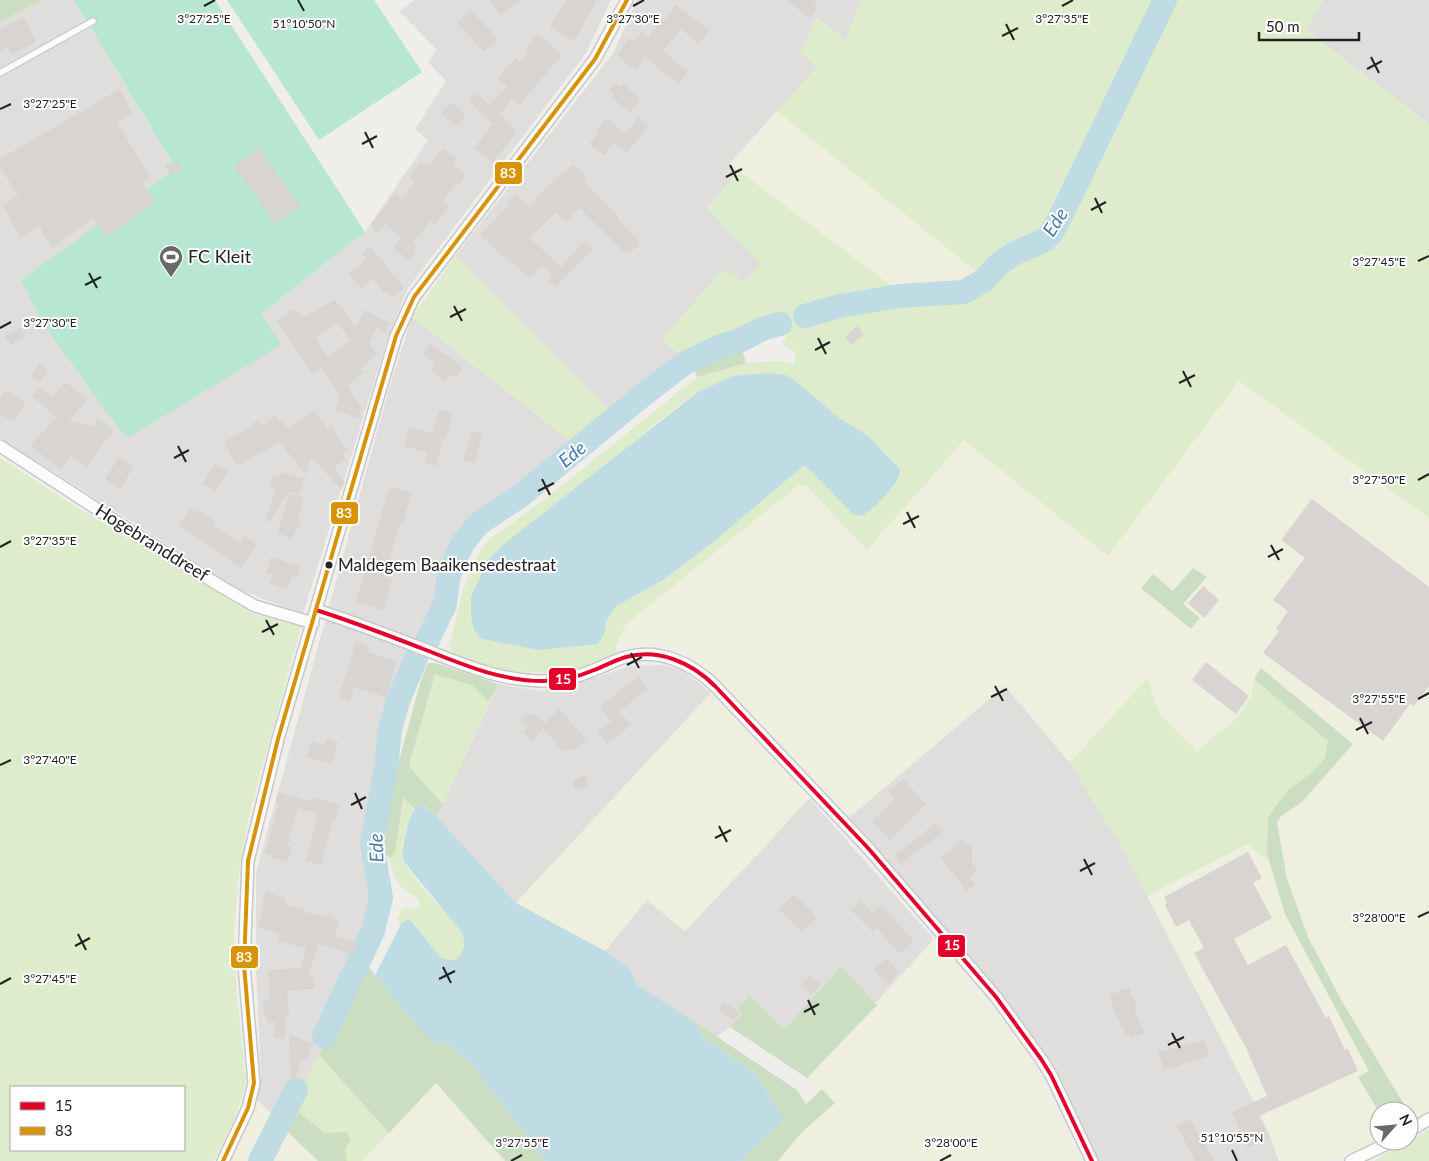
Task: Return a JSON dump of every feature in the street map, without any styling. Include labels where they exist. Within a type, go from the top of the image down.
[{"type":"street","points":[[223,1161],[248,1108],[254,1083],[244,965],[248,861],[278,740],[396,336],[414,297],[595,60],[627,0]]},
{"type":"street","name":"Hogebranddreef","points":[[0,446],[137,535],[255,606],[312,623]]},
{"type":"street","points":[[316,610],[480,671],[522,680],[545,681],[577,676],[626,657],[638,655],[671,658],[698,671],[722,693],[868,848],[996,998],[1041,1059],[1092,1161]]},
{"type":"street","points":[[1351,1161],[1372,1151]]},
{"type":"lane","points":[[0,73],[93,21]]},
{"type":"shaded area","points":[[42,0],[74,0],[171,162],[165,166],[170,173],[21,281],[280,345],[261,314],[365,232],[428,140],[415,129],[446,81],[428,62],[437,50],[399,11],[415,0],[611,0],[586,53],[408,288],[387,340],[303,614],[238,589],[0,438],[0,22]]},
{"type":"shaded area","points":[[637,0],[862,0],[845,40],[817,17],[817,67],[730,163],[739,171],[707,208],[761,264],[743,282],[722,271],[662,339],[678,353],[612,413],[455,256],[614,52]]},
{"type":"shaded area","points":[[1323,0],[1429,0],[1429,124],[1306,30]]},
{"type":"shaded area","points":[[412,317],[578,447],[495,511],[461,552],[425,640],[406,700],[375,845],[390,899],[319,1055],[282,1124],[257,1100],[261,1078],[256,966],[256,872],[389,389]]},
{"type":"shaded area","points":[[663,665],[682,670],[711,693],[516,903],[437,817],[498,684],[541,691],[574,685],[630,666]]},
{"type":"shaded area","points":[[1005,686],[1070,763],[1126,854],[1251,1096],[1271,1137],[1279,1161],[1099,1161],[1059,1075],[1025,1025],[847,819]]},
{"type":"shaded area","points":[[809,798],[934,939],[877,1005],[841,966],[784,1030],[742,1014],[735,1023],[717,1037],[637,985],[630,969],[605,951],[647,900],[685,931]]},
{"type":"green space","points":[[0,0],[42,0],[0,22]]},
{"type":"green space","points":[[74,0],[215,0],[365,232],[261,314],[281,345],[129,437],[121,432],[44,325],[21,280],[170,173],[165,166],[171,161]]},
{"type":"green space","points":[[227,0],[374,0],[422,72],[319,140]]},
{"type":"green space","points":[[862,0],[1323,0],[1306,30],[1429,124],[1429,518],[1239,381],[1108,556],[964,440],[867,550],[806,485],[799,485],[626,624],[616,646],[616,656],[582,668],[552,673],[492,670],[451,653],[449,647],[462,593],[479,553],[490,539],[549,496],[697,377],[746,363],[777,361],[793,364],[796,353],[782,344],[788,333],[780,326],[741,345],[739,339],[690,353],[694,367],[585,453],[412,317],[455,256],[612,413],[678,353],[662,339],[722,270],[743,281],[761,264],[707,209],[739,171],[905,296],[964,288],[982,276],[777,111],[817,67],[800,52],[816,17],[845,39]],"holes":[[[786,375],[838,417],[868,436],[894,462],[894,486],[883,497],[803,466],[712,543],[661,581],[615,607],[606,621],[539,650],[482,639],[631,444],[698,392],[732,376]]]},
{"type":"green space","points":[[777,111],[983,276],[965,288],[905,296],[730,164]]},
{"type":"green space","points":[[739,339],[746,363],[697,377],[690,353]]},
{"type":"green space","points":[[1239,381],[1429,518],[1429,1112],[1419,1119],[1419,1101],[1401,1101],[1343,1003],[1308,937],[1287,879],[1277,822],[1281,816],[1302,802],[1353,744],[1262,668],[1254,679],[1252,698],[1234,720],[1197,752],[1157,709],[1146,678],[1070,763],[1005,686],[847,819],[708,668],[684,652],[665,646],[616,646],[626,624],[799,485],[806,485],[867,550],[964,439],[1108,556]],"holes":[[[1193,569],[1207,578],[1183,604],[1153,575],[1173,591]]]},
{"type":"green space","points":[[0,458],[253,614],[301,627],[250,811],[239,872],[234,931],[237,996],[246,1081],[234,1120],[214,1161],[0,1161]]},
{"type":"green space","points":[[1193,568],[1207,577],[1183,604],[1200,618],[1191,629],[1141,588],[1153,574],[1173,591]]},
{"type":"green space","points":[[428,663],[436,663],[498,684],[489,702],[473,686],[435,674],[409,765],[443,804],[437,817],[423,804],[415,808],[403,798],[395,853],[390,858],[384,853],[394,784],[418,690]]},
{"type":"green space","points":[[1261,668],[1353,744],[1302,802],[1281,816],[1277,823],[1287,879],[1308,937],[1343,1003],[1402,1101],[1372,1101],[1358,1077],[1369,1071],[1285,914],[1267,854],[1268,818],[1289,789],[1310,774],[1325,758],[1328,741],[1254,679]]},
{"type":"green space","points":[[435,673],[473,686],[489,702],[443,804],[409,765]]},
{"type":"green space","points":[[1147,678],[1157,709],[1197,752],[1234,720],[1251,698],[1254,679],[1329,741],[1325,758],[1310,774],[1289,789],[1277,804],[1267,854],[1268,860],[1247,844],[1147,896],[1126,854],[1070,763]]},
{"type":"green space","points":[[711,693],[809,798],[763,849],[685,931],[647,900],[605,951],[516,903]]},
{"type":"green space","points":[[403,798],[415,808],[404,838],[402,856],[410,871],[463,935],[465,947],[457,959],[448,960],[441,958],[411,921],[407,920],[401,924],[397,920],[401,910],[405,908],[415,909],[420,904],[417,897],[405,890],[398,882],[390,858],[395,853]]},
{"type":"green space","points":[[1248,844],[1268,860],[1285,914],[1369,1071],[1358,1078],[1372,1101],[1369,1101],[1369,1145],[1352,1153],[1327,1161],[1279,1161],[1271,1137],[1251,1096],[1147,896]]},
{"type":"green space","points":[[934,939],[1012,1030],[1045,1081],[1082,1161],[778,1161],[801,1133],[835,1103],[822,1089],[807,1078]]},
{"type":"green space","points":[[362,959],[415,1024],[466,1058],[546,1161],[505,1161],[436,1083],[389,1133],[319,1055]]},
{"type":"green space","points":[[841,966],[877,1005],[807,1078],[730,1027],[742,1014],[738,1008],[749,996],[784,1030]]},
{"type":"green space","points":[[695,1022],[797,1090],[806,1104],[822,1089],[835,1103],[801,1133],[778,1161],[741,1161],[783,1118],[755,1074],[700,1035]]},
{"type":"green space","points":[[319,1055],[389,1133],[362,1161],[347,1161],[345,1148],[346,1132],[324,1133],[299,1112],[288,1132],[282,1124]]},
{"type":"green space","points":[[436,1083],[505,1161],[362,1161],[389,1133]]},
{"type":"green space","points":[[257,1100],[282,1124],[318,1161],[230,1161]]},
{"type":"green space","points":[[299,1112],[324,1133],[346,1132],[351,1140],[345,1148],[347,1161],[318,1161],[288,1132]]},
{"type":"green space","points":[[1429,1129],[1429,1161],[1374,1161],[1391,1151],[1419,1151],[1419,1135]]},
{"type":"water","points":[[770,373],[786,375],[794,380],[838,417],[868,436],[900,469],[896,482],[880,502],[862,516],[853,514],[809,469],[803,466],[712,543],[661,581],[615,607],[606,621],[604,635],[597,644],[539,650],[482,639],[474,630],[471,616],[471,597],[488,560],[504,544],[698,392],[732,376]]},
{"type":"water","points":[[422,804],[437,817],[516,903],[605,951],[630,969],[637,985],[695,1022],[700,1035],[755,1074],[784,1119],[741,1161],[546,1161],[466,1058],[446,1043],[432,1042],[375,975],[401,924],[407,920],[411,921],[441,958],[457,959],[464,949],[464,938],[460,930],[404,862],[402,854],[409,820],[415,808]]},
{"type":"building","points":[[489,0],[520,0],[501,15]]},
{"type":"building","points":[[566,0],[597,0],[574,41],[550,27]]},
{"type":"building","points":[[786,0],[817,0],[815,4],[817,8],[810,18]]},
{"type":"building","points":[[676,5],[709,30],[699,44],[681,29],[663,51],[688,72],[678,84],[645,57],[637,70],[617,56],[628,38],[634,41],[642,32],[648,37]]},
{"type":"building","points":[[471,10],[498,39],[484,52],[457,23]]},
{"type":"building","points":[[24,17],[36,42],[12,55],[7,47],[0,51],[0,29]]},
{"type":"building","points":[[538,34],[562,55],[519,105],[512,99],[500,114],[516,132],[493,163],[474,148],[493,124],[469,101],[477,93],[489,105],[507,86],[498,78],[516,58],[519,62],[529,53],[526,48]]},
{"type":"building","points":[[615,83],[621,87],[623,84],[641,99],[630,112],[612,98],[614,95],[609,91]]},
{"type":"building","points":[[120,89],[132,113],[117,122],[150,177],[142,183],[155,202],[106,237],[93,218],[52,248],[39,226],[21,237],[2,205],[18,196],[0,167],[0,159]]},
{"type":"building","points":[[450,102],[466,114],[457,126],[441,114]]},
{"type":"building","points":[[638,117],[648,125],[627,154],[614,143],[604,155],[589,144],[599,132],[597,130],[606,118],[625,134]]},
{"type":"building","points":[[259,148],[300,206],[276,224],[234,166]]},
{"type":"building","points":[[443,148],[457,159],[453,164],[464,173],[464,176],[458,186],[456,184],[442,202],[449,207],[435,224],[430,221],[413,243],[417,246],[409,260],[393,248],[401,237],[385,224],[377,234],[371,225],[395,193],[402,199],[415,182],[409,177],[421,161],[428,166]]},
{"type":"building","points":[[177,160],[183,169],[172,176],[166,167]]},
{"type":"building","points":[[573,164],[586,177],[583,180],[594,193],[640,243],[630,253],[627,249],[624,252],[579,208],[566,222],[556,212],[530,238],[561,267],[584,241],[592,249],[556,287],[549,281],[553,276],[542,265],[530,278],[480,235],[509,204],[507,202],[515,194],[529,207],[545,189]]},
{"type":"building","points":[[370,246],[404,288],[393,298],[387,291],[384,293],[372,278],[361,288],[349,274],[366,259],[362,253]]},
{"type":"building","points":[[335,300],[356,327],[364,310],[390,323],[385,333],[376,328],[369,343],[377,354],[361,368],[364,372],[347,386],[362,408],[359,418],[335,411],[340,395],[321,368],[312,374],[277,320],[293,310],[296,310],[302,318]],"holes":[[[337,322],[350,340],[328,357],[315,338]]]},
{"type":"building","points":[[857,326],[864,334],[851,345],[845,337]]},
{"type":"building","points":[[21,327],[25,336],[11,345],[5,336]]},
{"type":"building","points":[[430,344],[463,368],[456,377],[451,374],[445,381],[430,370],[435,364],[423,354]]},
{"type":"building","points":[[39,364],[48,370],[40,383],[31,377]]},
{"type":"building","points":[[66,382],[87,399],[69,422],[93,426],[98,419],[113,431],[86,467],[71,455],[61,469],[30,446],[56,417],[32,396],[38,387],[53,397]]},
{"type":"building","points":[[5,390],[26,403],[14,422],[0,414],[0,398]]},
{"type":"building","points":[[439,409],[453,413],[446,440],[443,439],[436,466],[424,463],[427,453],[404,446],[409,427],[432,433]]},
{"type":"building","points":[[314,410],[328,431],[330,423],[347,450],[342,454],[346,460],[334,467],[345,483],[341,489],[311,457],[306,474],[279,442],[237,466],[224,442],[247,429],[257,420],[263,426],[275,415],[288,428]]},
{"type":"building","points":[[472,431],[482,433],[475,463],[463,460]]},
{"type":"building","points":[[119,457],[134,466],[120,489],[105,479]]},
{"type":"building","points":[[215,464],[228,471],[216,491],[203,484]]},
{"type":"building","points":[[281,472],[304,479],[299,495],[289,491],[270,522],[266,520],[276,489],[270,485],[273,475],[279,477]]},
{"type":"building","points":[[392,487],[412,493],[402,524],[400,523],[384,577],[392,579],[384,610],[356,602],[389,488],[392,489]]},
{"type":"building","points":[[290,493],[304,498],[297,520],[301,523],[291,540],[278,532]]},
{"type":"building","points":[[1312,499],[1429,587],[1429,686],[1414,706],[1410,704],[1383,741],[1263,653],[1279,631],[1276,629],[1288,611],[1273,600],[1305,558],[1281,540]]},
{"type":"building","points":[[190,508],[216,521],[213,525],[240,542],[244,536],[256,544],[241,568],[179,526]]},
{"type":"building","points":[[271,557],[300,566],[297,578],[292,576],[288,589],[270,584],[273,575],[266,573]]},
{"type":"building","points":[[1203,586],[1219,600],[1204,618],[1188,603]]},
{"type":"building","points":[[356,641],[370,646],[368,652],[397,662],[386,697],[354,687],[350,701],[339,697]]},
{"type":"building","points":[[1206,662],[1249,696],[1236,714],[1192,680]]},
{"type":"building","points":[[638,676],[648,689],[619,711],[631,725],[607,744],[597,732],[611,721],[600,707]]},
{"type":"building","points":[[559,709],[587,740],[576,749],[563,751],[543,728],[532,741],[523,733],[528,728],[519,720],[528,712],[532,716],[534,714],[539,717],[545,723]]},
{"type":"building","points":[[327,738],[338,742],[332,764],[307,757],[311,741],[325,745]]},
{"type":"building","points":[[586,775],[589,786],[575,790],[574,779]]},
{"type":"building","points":[[903,779],[926,804],[890,840],[872,821],[895,799],[888,791]]},
{"type":"building","points":[[278,792],[313,802],[314,798],[340,804],[336,819],[333,819],[321,865],[306,861],[318,814],[298,808],[287,846],[292,847],[287,862],[265,853],[279,803],[275,802]]},
{"type":"building","points":[[935,824],[943,832],[901,864],[894,856]]},
{"type":"building","points":[[963,839],[966,843],[972,844],[972,863],[978,870],[969,878],[975,884],[967,891],[941,858]]},
{"type":"building","points":[[1248,852],[1262,878],[1253,883],[1272,918],[1234,939],[1248,965],[1286,945],[1326,1018],[1329,1016],[1345,1050],[1348,1049],[1358,1071],[1259,1116],[1269,1138],[1248,1148],[1232,1112],[1267,1096],[1246,1048],[1194,953],[1204,948],[1189,920],[1176,927],[1165,905],[1167,903],[1164,897]]},
{"type":"building","points":[[266,892],[284,898],[287,905],[306,910],[305,912],[323,917],[330,914],[332,918],[339,921],[335,936],[358,943],[353,955],[318,944],[308,977],[314,977],[315,989],[287,991],[289,1014],[285,1015],[286,1031],[284,1039],[273,1037],[277,1022],[268,1023],[267,1017],[265,1017],[263,1000],[270,1000],[268,970],[301,968],[306,948],[277,941],[280,934],[258,927],[264,908],[261,908]]},
{"type":"building","points":[[794,894],[817,917],[802,932],[779,909]]},
{"type":"building","points":[[861,901],[872,913],[881,905],[914,941],[899,954],[877,928],[873,932],[851,910]]},
{"type":"building","points":[[886,958],[899,972],[888,984],[873,970]]},
{"type":"building","points":[[810,975],[821,984],[812,994],[801,985]]},
{"type":"building","points":[[1129,988],[1137,1007],[1134,1008],[1144,1033],[1131,1038],[1129,1034],[1126,1036],[1123,1026],[1121,1027],[1109,995]]},
{"type":"building","points":[[724,1002],[740,1013],[734,1021],[718,1010]]},
{"type":"building","points":[[290,1035],[312,1043],[306,1062],[301,1060],[292,1087],[289,1057]]},
{"type":"building","points":[[1204,1040],[1209,1056],[1164,1070],[1158,1052]]},
{"type":"building","points":[[1190,1119],[1214,1161],[1195,1161],[1177,1126]]},
{"type":"waterway","name":"Ede","points":[[805,316],[840,306],[899,296],[964,292],[984,280],[999,264],[1013,254],[1043,241],[1050,235],[1165,0]]},
{"type":"waterway","name":"Ede","points":[[427,642],[445,604],[449,575],[456,558],[463,543],[478,524],[519,497],[685,363],[721,346],[741,340],[762,329],[780,324]]},
{"type":"waterway","name":"Ede","points":[[324,1036],[373,931],[381,898],[372,843],[386,768],[390,730],[398,701],[418,653]]},
{"type":"waterway","name":"Ede","points":[[260,1161],[296,1090]]},
{"type":"transit line","name":"83","points":[[223,1161],[248,1108],[254,1083],[244,965],[248,861],[278,739],[396,336],[414,297],[595,59],[627,0]]},
{"type":"transit line","name":"15","points":[[316,610],[469,666],[512,678],[543,681],[575,677],[622,658],[651,654],[674,659],[696,670],[715,686],[868,848],[996,997],[1051,1075],[1092,1161]]},
{"type":"place","name":"FC Kleit","points":[[171,278]]},
{"type":"place","name":"Maldegem Baaikensedestraat","points":[[329,565]]}]
